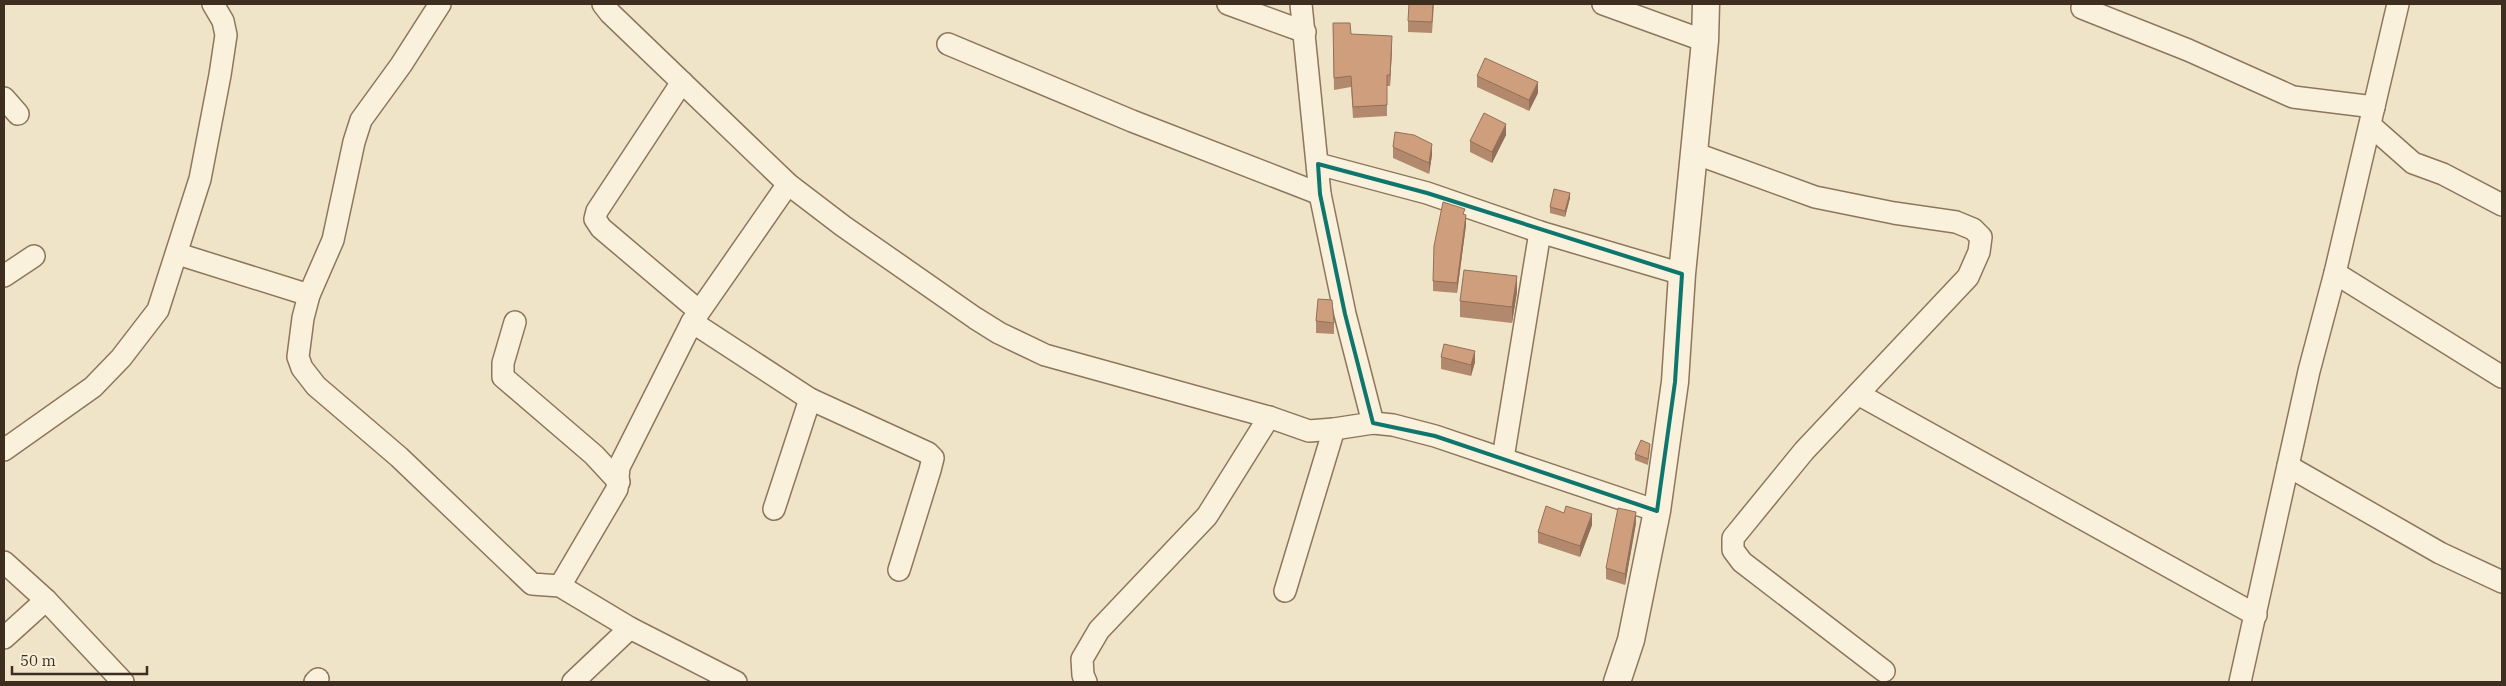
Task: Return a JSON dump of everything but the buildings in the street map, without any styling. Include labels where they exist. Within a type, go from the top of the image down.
[{"type":"street","points":[[4,450],[93,387],[121,358],[158,310],[178,254],[200,179],[223,55],[226,36],[223,21],[213,4]]},
{"type":"street","points":[[440,4],[401,65],[361,120],[354,142],[333,240],[309,295],[303,318],[298,357],[302,368],[316,386],[400,457],[532,584],[560,586],[630,628],[736,682]]},
{"type":"street","points":[[603,4],[788,184],[843,226],[967,312],[1021,345],[1045,355],[1269,417],[1309,431],[1334,430],[1373,423],[1393,425],[1503,458],[1657,511]]},
{"type":"street","points":[[1228,4],[1305,32]]},
{"type":"street","points":[[1301,4],[1320,194],[1344,314],[1373,423]]},
{"type":"street","points":[[1603,4],[1705,41]]},
{"type":"street","points":[[1617,682],[1631,640],[1657,511],[1675,382],[1682,274],[1705,41],[1706,4]]},
{"type":"street","points":[[2240,682],[2309,371],[2336,274],[2398,4]]},
{"type":"street","points":[[2082,8],[2188,50],[2293,96],[2372,116],[2413,162],[2443,174],[2502,205]]},
{"type":"street","points":[[948,44],[1132,121],[1320,194]]},
{"type":"street","points":[[682,82],[597,211],[595,219],[601,228],[695,317],[810,399],[928,453],[932,458],[899,570]]},
{"type":"street","points":[[4,98],[18,114]]},
{"type":"street","points":[[1694,153],[1815,197],[1875,210],[1956,222],[1973,229],[1981,237],[1980,252],[1968,277],[1804,451],[1733,538],[1733,550],[1742,562],[1884,671]]},
{"type":"street","points":[[1318,164],[1427,193],[1540,232],[1682,274]]},
{"type":"street","points":[[560,586],[619,482],[622,460],[695,317],[788,184]]},
{"type":"street","points":[[1503,458],[1540,232]]},
{"type":"street","points":[[178,254],[309,295]]},
{"type":"street","points":[[4,276],[34,256]]},
{"type":"street","points":[[2336,274],[2502,377]]},
{"type":"street","points":[[515,322],[504,363],[503,377],[594,455],[619,482]]},
{"type":"street","points":[[1858,394],[2256,615]]},
{"type":"street","points":[[774,509],[810,399]]},
{"type":"street","points":[[1086,682],[1082,675],[1082,659],[1099,630],[1207,516],[1269,417]]},
{"type":"street","points":[[1285,591],[1334,430]]},
{"type":"street","points":[[2288,466],[2440,553],[2502,582]]},
{"type":"street","points":[[4,562],[46,600],[123,682]]},
{"type":"street","points":[[4,638],[46,600]]},
{"type":"street","points":[[573,682],[630,628]]},
{"type":"highlighted area","points":[[1318,164],[1427,193],[1682,274],[1675,382],[1657,511],[1435,436],[1373,423],[1345,314],[1320,194]]}]
